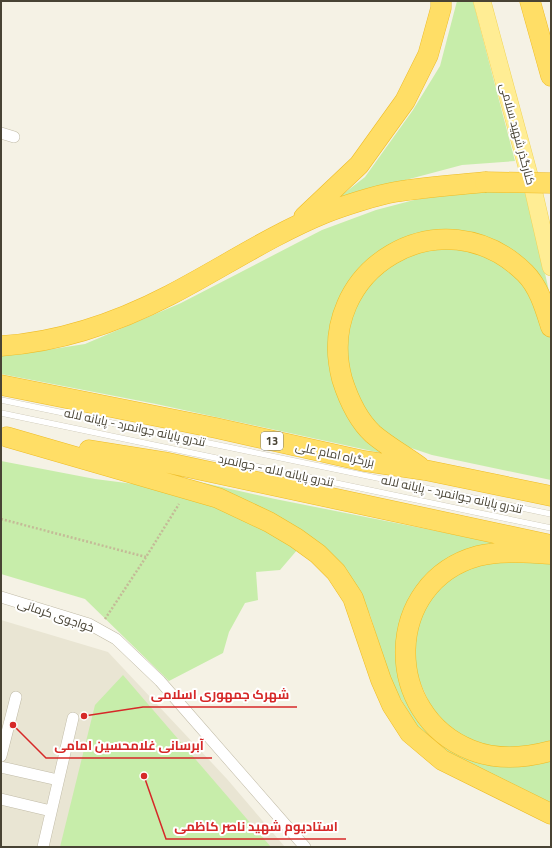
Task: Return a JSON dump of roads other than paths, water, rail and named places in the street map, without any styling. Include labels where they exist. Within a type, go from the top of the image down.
[{"type":"highway","points":[[290,230],[359,165],[405,101],[428,55],[441,8],[441,1]]},
{"type":"highway","points":[[530,1],[551,76]]},
{"type":"highway","points":[[1,346],[20,345],[82,332],[125,316],[170,295],[290,230],[326,213],[394,192],[485,182],[551,183]]},
{"type":"highway","points":[[425,470],[372,433],[350,401],[344,384],[339,358],[341,324],[346,308],[353,294],[371,270],[392,254],[417,243],[448,238],[481,246],[497,253],[525,273],[537,289],[551,327]]},
{"type":"highway","name":"بزرگراه امام علی","points":[[1,385],[216,428],[364,461],[425,470],[547,495]]},
{"type":"highway","points":[[4,437],[143,477],[188,488],[218,498],[269,522],[296,538],[318,554],[336,572],[353,598],[381,680],[392,705],[410,733],[442,760],[551,814]]},
{"type":"highway","points":[[4,437],[164,462],[543,543]]},
{"type":"highway","points":[[551,554],[510,553],[479,556],[462,562],[449,569],[424,590],[410,620],[405,650],[408,676],[417,702],[433,722],[456,742],[471,750],[489,755],[508,757],[537,755],[551,751]]},
{"type":"main road","name":"کنارگذر شهید سلامی","points":[[482,1],[534,193],[551,268]]},
{"type":"street","points":[[1,133],[14,137]]},
{"type":"street","name":"خواجوی کرمانی","points":[[1,597],[89,624],[116,639],[160,681],[305,847]]},
{"type":"street","points":[[1,756],[16,697]]},
{"type":"street","points":[[43,847],[73,718]]},
{"type":"street","points":[[1,767],[58,780]]},
{"type":"street","points":[[1,799],[51,811]]},
{"type":"lane","name":"تندرو پایانه جوانمرد - پایانه لاله","points":[[1,400],[551,514]]},
{"type":"lane","name":"تندرو پایانه لاله - جوانمرد","points":[[1,413],[551,528]]},
{"type":"place","name":"شهرک جمهوری اسلامی","points":[[84,716]]},
{"type":"place","name":"آبرسانی غلامحسین امامی","points":[[13,725]]},
{"type":"place","name":"استادیوم شهید ناصر کاظمی","points":[[144,776]]}]
